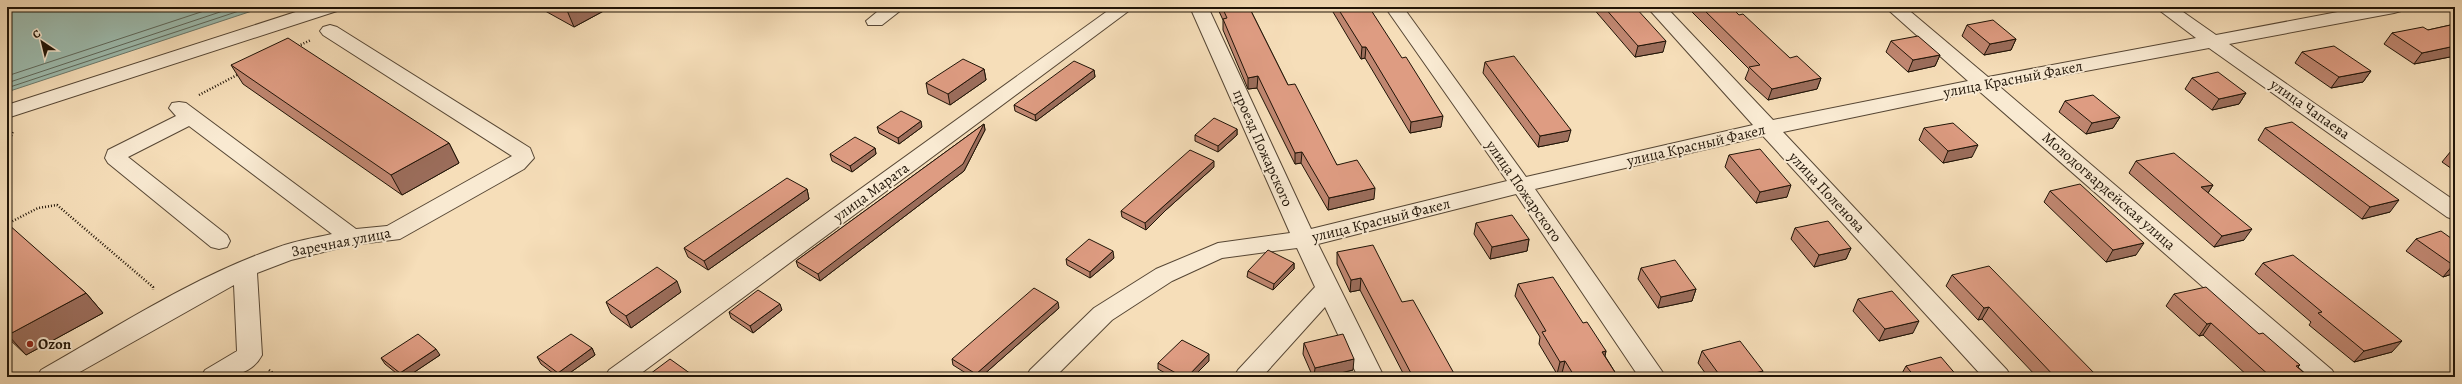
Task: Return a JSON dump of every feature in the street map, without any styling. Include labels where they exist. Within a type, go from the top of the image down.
[{"type":"street","points":[[7,112],[330,7]]},
{"type":"street","points":[[875,21],[896,7]]},
{"type":"street","name":"улица Марата","points":[[618,377],[1125,7]]},
{"type":"street","name":"проезд Пожарского","points":[[1199,7],[1327,289],[1371,377]]},
{"type":"street","name":"улица Пожарского","points":[[1394,7],[1521,186],[1652,377]]},
{"type":"street","name":"улица Поленова","points":[[1656,7],[1998,377]]},
{"type":"street","name":"Молодогвардейская улица","points":[[1894,7],[2323,377]]},
{"type":"street","name":"улица Чапаева","points":[[2164,7],[2455,212]]},
{"type":"street","name":"улица Красный Факел","points":[[1039,377],[1103,314],[1164,275],[1218,251],[1304,239],[1768,128],[1985,84],[2394,7]]},
{"type":"street","name":"Заречная улица","points":[[50,377],[181,302],[245,269],[285,253],[352,237],[392,233],[516,164],[523,158],[522,152],[330,31]]},
{"type":"street","points":[[219,241],[116,158],[116,155],[184,113],[352,237]]},
{"type":"street","points":[[214,377],[250,355],[245,269]]},
{"type":"street","points":[[1247,377],[1327,289]]},
{"type":"path","points":[[294,48],[330,31]]},
{"type":"path","points":[[184,113],[210,88],[245,71]]},
{"type":"path","points":[[7,224],[42,207],[57,205],[153,287],[153,290],[147,295]]},
{"type":"water","points":[[7,7],[264,7],[7,92]]},
{"type":"building","points":[[1222,7],[1249,7],[1288,85],[1295,84],[1337,165],[1357,160],[1375,188],[1329,198],[1302,152],[1295,153],[1258,76],[1248,78],[1223,19],[1227,18]]},
{"type":"building","points":[[1337,7],[1369,7],[1402,58],[1406,57],[1443,116],[1411,122],[1366,47],[1362,47]]},
{"type":"building","points":[[1604,7],[1635,7],[1666,41],[1638,46]]},
{"type":"building","points":[[1701,7],[1731,7],[1739,15],[1743,14],[1790,58],[1797,56],[1821,78],[1772,89],[1749,67],[1760,65]]},
{"type":"building","points":[[1993,20],[2016,39],[1990,44],[1967,25]]},
{"type":"building","points":[[2455,24],[2455,46],[2422,53],[2392,33],[2423,27],[2428,30]]},
{"type":"building","points":[[1918,36],[1940,55],[1913,60],[1891,41]]},
{"type":"building","points":[[288,38],[449,143],[391,175],[231,65]]},
{"type":"building","points":[[2334,46],[2371,71],[2339,77],[2302,52]]},
{"type":"building","points":[[1514,56],[1571,130],[1540,136],[1485,62]]},
{"type":"building","points":[[963,59],[984,69],[948,94],[926,83]]},
{"type":"building","points":[[1074,61],[1094,70],[1035,115],[1014,105]]},
{"type":"building","points":[[2218,72],[2246,93],[2219,99],[2192,78]]},
{"type":"building","points":[[2093,95],[2120,117],[2092,123],[2065,101]]},
{"type":"building","points":[[901,111],[921,121],[898,138],[877,127]]},
{"type":"building","points":[[1214,118],[1237,129],[1218,146],[1195,135]]},
{"type":"building","points":[[2292,122],[2399,200],[2370,207],[2265,128]]},
{"type":"building","points":[[1953,123],[1978,145],[1948,151],[1924,128]]},
{"type":"building","points":[[984,124],[963,164],[818,274],[796,261]]},
{"type":"building","points":[[855,137],[875,148],[850,166],[830,154]]},
{"type":"building","points":[[1760,149],[1791,185],[1760,192],[1729,155]]},
{"type":"building","points":[[1190,150],[1214,161],[1145,223],[1121,211]]},
{"type":"building","points":[[2174,153],[2213,185],[2201,187],[2252,229],[2222,236],[2136,161]]},
{"type":"building","points":[[787,178],[807,189],[704,261],[684,248]]},
{"type":"building","points":[[2080,184],[2144,243],[2113,250],[2050,191]]},
{"type":"building","points":[[1512,215],[1529,239],[1492,247],[1476,223]]},
{"type":"building","points":[[1828,221],[1851,248],[1819,255],[1795,228]]},
{"type":"building","points":[[7,224],[86,293],[8,335],[7,334]]},
{"type":"building","points":[[2441,231],[2455,241],[2455,265],[2416,239]]},
{"type":"building","points":[[1089,239],[1113,251],[1090,272],[1066,259]]},
{"type":"building","points":[[1373,245],[1402,302],[1413,300],[1456,377],[1413,377],[1361,278],[1351,280],[1337,252]]},
{"type":"building","points":[[1268,250],[1294,263],[1274,284],[1248,271]]},
{"type":"building","points":[[2293,255],[2402,341],[2364,351],[2318,313],[2322,312],[2263,263]]},
{"type":"building","points":[[1675,260],[1696,289],[1661,297],[1641,268]]},
{"type":"building","points":[[1989,266],[2098,377],[2055,377],[1989,307],[1984,308],[1952,275]]},
{"type":"building","points":[[657,267],[677,281],[626,316],[606,302]]},
{"type":"building","points":[[1553,277],[1583,323],[1587,322],[1606,351],[1602,352],[1618,377],[1575,377],[1565,361],[1560,362],[1542,332],[1546,331],[1518,284]]},
{"type":"building","points":[[2206,287],[2259,334],[2263,333],[2300,365],[2296,366],[2309,377],[2271,377],[2211,323],[2207,324],[2174,294]]},
{"type":"building","points":[[1034,288],[1058,302],[976,374],[952,359]]},
{"type":"building","points":[[758,290],[780,304],[750,326],[729,312]]},
{"type":"building","points":[[1892,291],[1919,321],[1885,329],[1858,299]]},
{"type":"building","points":[[418,334],[436,349],[400,373],[381,358]]},
{"type":"building","points":[[571,334],[592,348],[558,373],[537,357]]},
{"type":"building","points":[[1343,334],[1354,359],[1315,368],[1304,343]]},
{"type":"building","points":[[1182,340],[1209,354],[1187,377],[1183,377],[1158,363]]},
{"type":"building","points":[[1740,341],[1763,371],[1739,377],[1721,377],[1702,351]]},
{"type":"building","points":[[1941,357],[1958,377],[1915,377],[1906,366]]},
{"type":"building","points":[[670,359],[691,374],[688,377],[646,377]]},
{"type":"place","name":"Ozon","points":[[30,344]]}]
